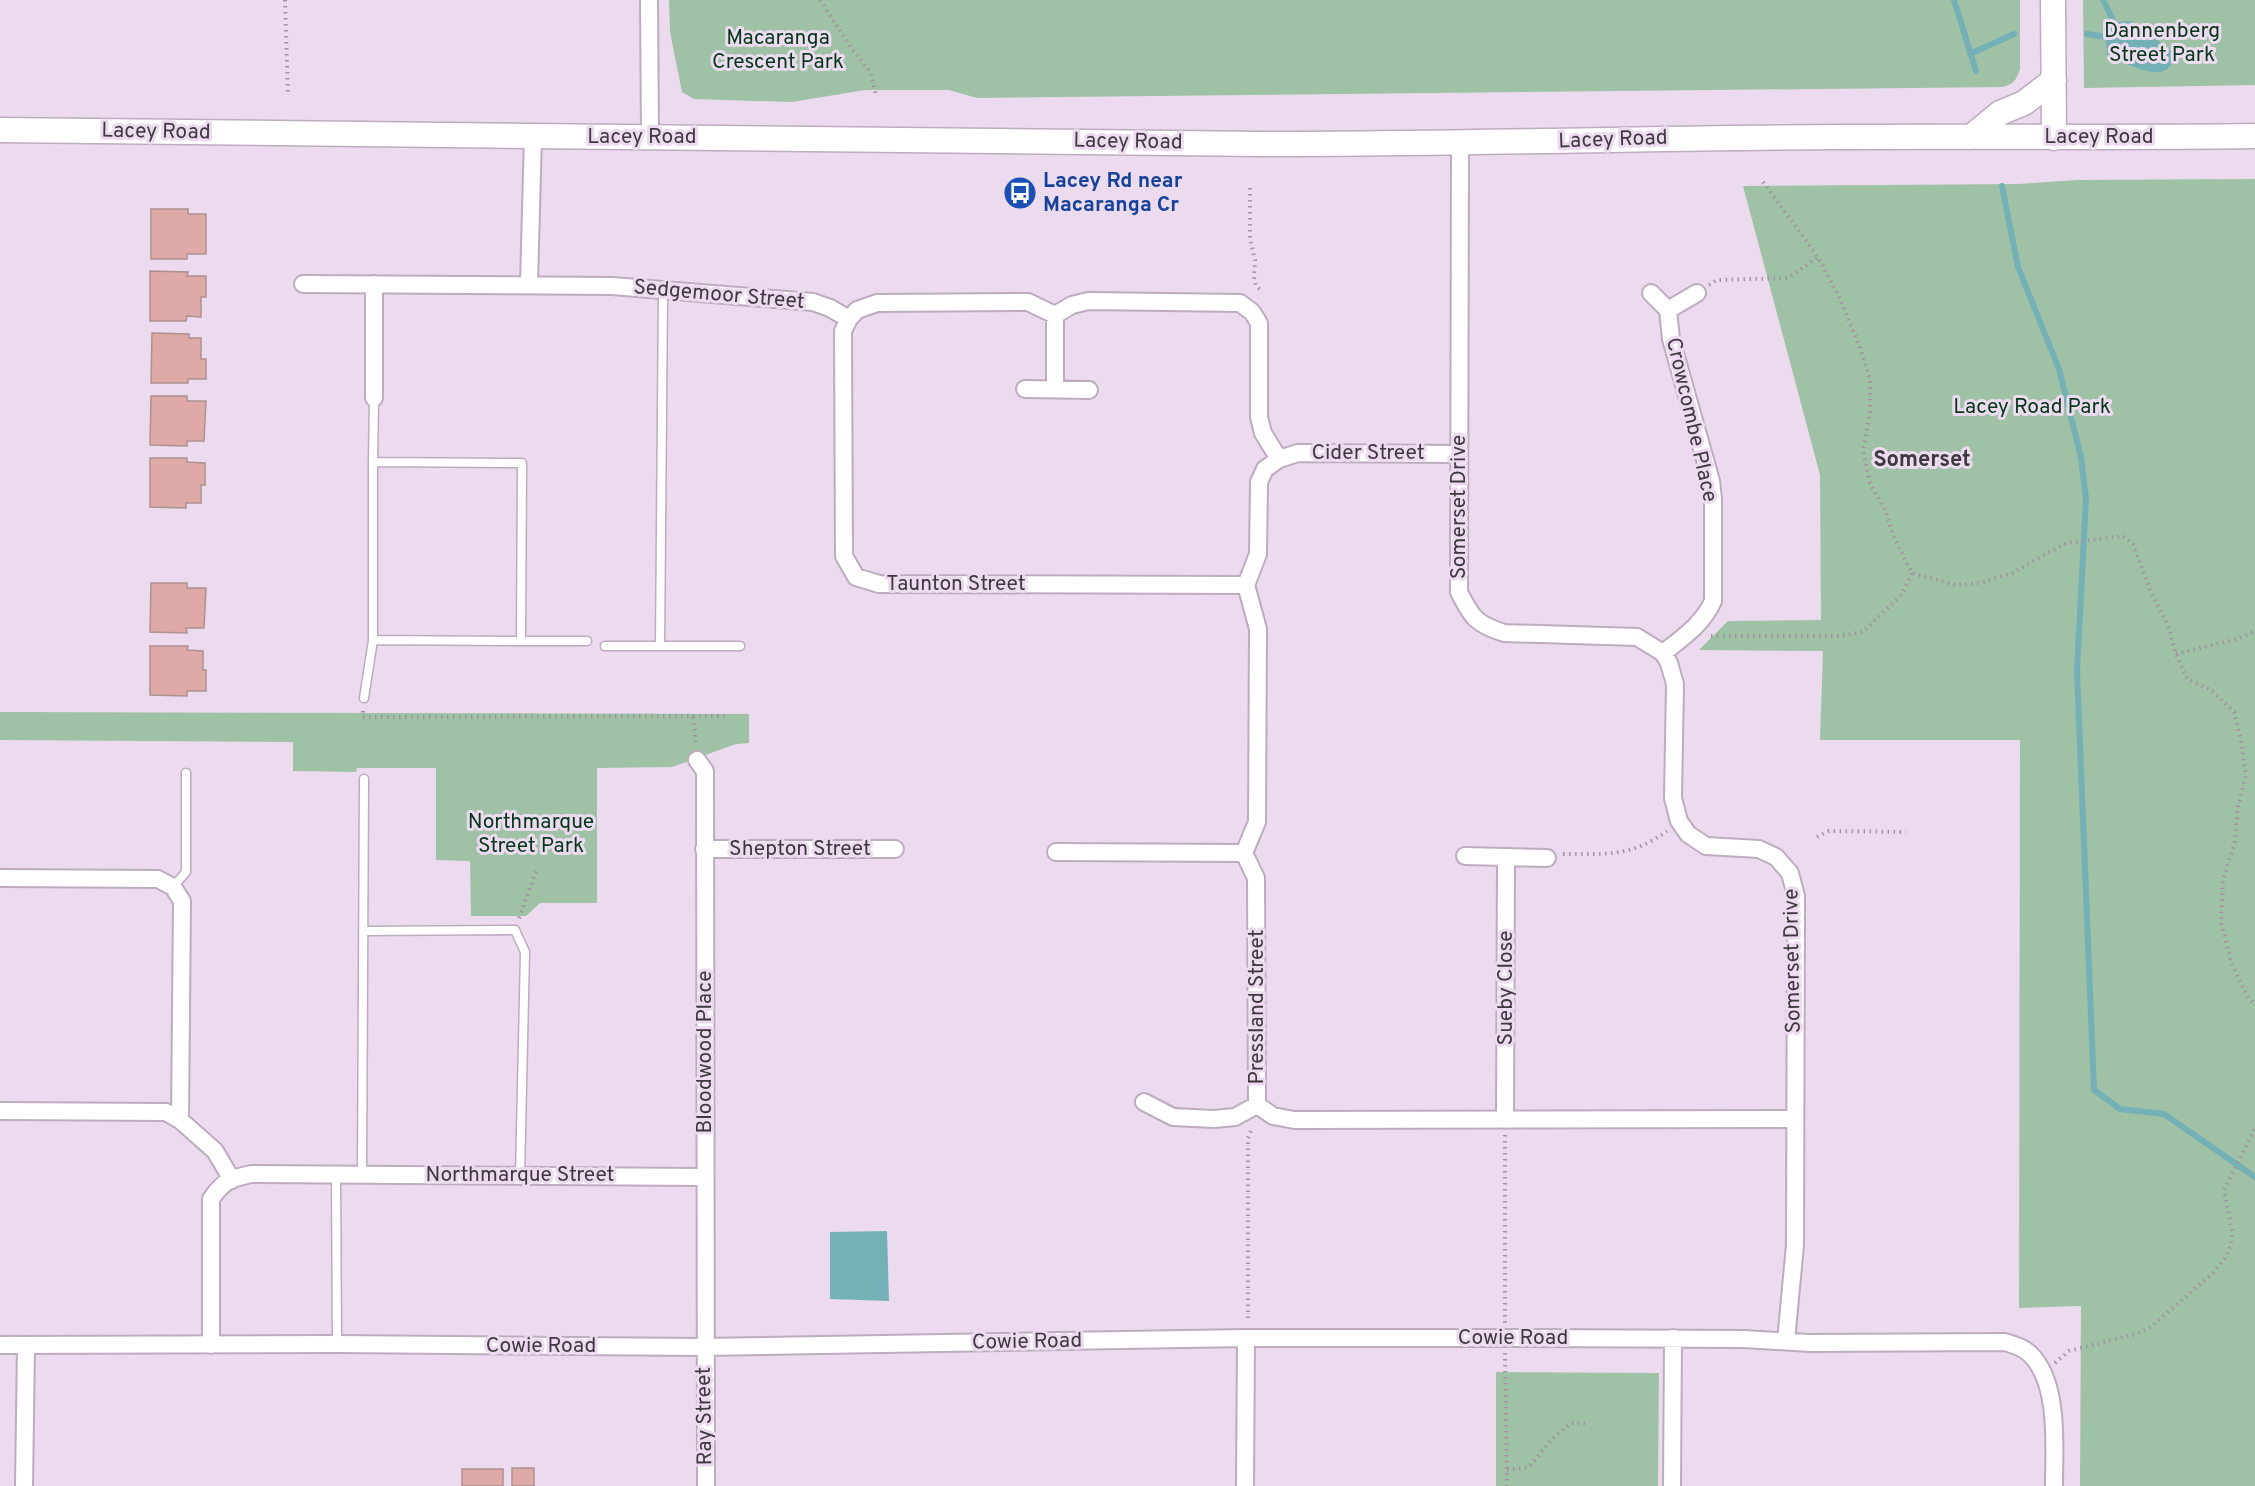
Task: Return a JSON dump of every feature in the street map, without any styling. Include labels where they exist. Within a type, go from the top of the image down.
[{"type":"street","points":[[649,0],[650,136]]},
{"type":"street","points":[[2053,0],[2054,138]]},
{"type":"street","points":[[1971,137],[2000,113],[2029,99],[2054,80]]},
{"type":"street","name":"Lacey Road","points":[[0,130],[1262,144],[1460,144],[1657,138],[2255,136]]},
{"type":"street","points":[[529,284],[533,136]]},
{"type":"street","name":"Somerset Drive","points":[[1460,144],[1459,592],[1470,613],[1484,626],[1504,633],[1637,637],[1663,653]]},
{"type":"street","name":"Sedgemoor Street","points":[[303,284],[612,286],[663,292],[813,302],[830,308],[849,319]]},
{"type":"street","points":[[374,284],[374,398]]},
{"type":"street","name":"Crowcombe Place","points":[[1652,293],[1668,310],[1671,339],[1711,481],[1713,499],[1713,601],[1707,614],[1663,653]]},
{"type":"street","name":"Crowcombe Place","points":[[1668,310],[1697,293]]},
{"type":"street","points":[[1055,315],[1072,305],[1088,301],[1240,303],[1252,312],[1259,323],[1259,417],[1263,433],[1278,459],[1265,469],[1259,482],[1258,554],[1246,585],[1258,629],[1257,822],[1244,853],[1056,852]]},
{"type":"street","points":[[849,319],[857,310],[877,303],[1029,302],[1055,315]]},
{"type":"street","points":[[1055,315],[1055,389]]},
{"type":"street","name":"Taunton Street","points":[[849,319],[843,331],[844,555],[856,577],[879,584],[1246,585]]},
{"type":"street","points":[[1025,389],[1089,390]]},
{"type":"street","name":"Cider Street","points":[[1278,459],[1298,453],[1459,454]]},
{"type":"street","points":[[1663,653],[1669,663],[1675,684],[1673,798],[1679,820]]},
{"type":"street","name":"Bloodwood Place","points":[[697,760],[705,771],[704,1347]]},
{"type":"street","name":"Somerset Drive","points":[[1679,820],[1688,834],[1707,846],[1759,849],[1776,857],[1790,873],[1796,896],[1795,1254],[1786,1341]]},
{"type":"street","name":"Shepton Street","points":[[704,849],[895,849]]},
{"type":"street","name":"Pressland Street","points":[[1244,853],[1256,878],[1257,1105],[1274,1116],[1294,1120],[1794,1119]]},
{"type":"street","points":[[1465,856],[1547,858]]},
{"type":"street","name":"Sueby Close","points":[[1505,1120],[1506,857]]},
{"type":"street","points":[[0,878],[158,879],[173,887],[182,901],[180,1120]]},
{"type":"street","points":[[1144,1102],[1173,1117],[1214,1119],[1235,1117],[1257,1105]]},
{"type":"street","points":[[0,1112],[166,1112],[180,1120],[214,1150],[232,1180],[220,1185],[212,1199],[211,1345]]},
{"type":"street","name":"Northmarque Street","points":[[232,1180],[252,1174],[705,1176]]},
{"type":"street","points":[[1245,1486],[1246,1338]]},
{"type":"street","name":"Cowie Road","points":[[0,1345],[337,1344],[704,1347],[1246,1338],[1673,1338],[2005,1342],[2024,1349],[2042,1370]]},
{"type":"street","points":[[1672,1486],[1673,1338]]},
{"type":"street","points":[[24,1486],[26,1345]]},
{"type":"street","name":"Ray Street","points":[[704,1347],[706,1486]]},
{"type":"street","points":[[2042,1370],[2052,1412],[2054,1486]]},
{"type":"lane","points":[[660,646],[663,292]]},
{"type":"lane","points":[[364,698],[373,640],[374,398]]},
{"type":"lane","points":[[373,462],[522,463],[521,641]]},
{"type":"lane","points":[[373,640],[587,641]]},
{"type":"lane","points":[[605,646],[740,646]]},
{"type":"lane","points":[[173,887],[186,872],[186,773]]},
{"type":"lane","points":[[362,1174],[364,780]]},
{"type":"lane","points":[[363,931],[515,930],[525,952],[520,1176]]},
{"type":"lane","points":[[336,1174],[337,1344]]},
{"type":"path","points":[[285,0],[288,95]]},
{"type":"path","points":[[820,0],[871,73],[876,95]]},
{"type":"path","points":[[1763,182],[1818,257],[1840,299],[1859,345],[1870,379],[1870,412],[1863,451],[1870,483],[1886,512],[1893,535],[1912,573],[1955,585],[1980,584],[2012,573],[2066,543],[2123,536],[2133,544],[2151,593],[2168,625],[2176,654],[2187,679],[2211,690],[2234,712],[2246,775],[2238,806],[2235,842],[2223,880],[2221,922],[2232,964],[2248,998],[2255,1005]]},
{"type":"path","points":[[1250,188],[1250,239],[1255,260],[1254,279],[1256,286],[1263,292]]},
{"type":"path","points":[[1697,293],[1717,280],[1788,278],[1818,257]]},
{"type":"path","points":[[1704,639],[1713,634],[1839,636],[1863,632],[1902,594],[1912,573]]},
{"type":"path","points":[[2176,654],[2237,639],[2255,631]]},
{"type":"path","points":[[364,698],[363,717],[725,716]]},
{"type":"path","points":[[693,717],[697,760]]},
{"type":"path","points":[[1547,858],[1562,854],[1613,854],[1645,846],[1679,820]]},
{"type":"path","points":[[1817,837],[1829,831],[1906,832]]},
{"type":"path","points":[[515,930],[537,869]]},
{"type":"path","points":[[1248,1318],[1248,1138],[1257,1118],[1257,1105]]},
{"type":"path","points":[[1505,1120],[1505,1324]]},
{"type":"path","points":[[2042,1370],[2069,1351],[2136,1334],[2151,1327],[2212,1274],[2225,1258],[2231,1245],[2232,1231],[2224,1190],[2255,1129]]},
{"type":"path","points":[[1505,1352],[1507,1486]]},
{"type":"path","points":[[1507,1470],[1529,1467],[1552,1439],[1571,1423],[1587,1423]]},
{"type":"green space","name":"Macaranga Crescent Park","points":[[669,0],[2020,0],[2020,69],[2014,82],[2001,87],[977,98],[949,90],[865,90],[792,102],[694,99],[682,92],[670,32]]},
{"type":"green space","name":"Dannenberg Street Park","points":[[2083,0],[2255,0],[2255,85],[2084,88]]},
{"type":"green space","name":"Lacey Road Park","points":[[2255,179],[2255,1486],[2080,1486],[2081,1306],[2019,1308],[2020,740],[1820,740],[1823,651],[1699,650],[1728,621],[1821,620],[1820,475],[1743,186]]},
{"type":"green space","name":"Northmarque Street Park","points":[[0,712],[749,714],[749,743],[736,744],[672,767],[597,768],[597,903],[540,903],[526,916],[471,916],[470,861],[436,860],[436,768],[357,768],[356,772],[293,771],[293,742],[0,740]]},
{"type":"green space","points":[[1496,1372],[1659,1373],[1658,1486],[1496,1486]]},
{"type":"shaded area","points":[[2131,21],[2174,54],[2171,65],[2165,70],[2147,71],[2107,55],[2105,26],[2114,22]]},
{"type":"shaded area","points":[[887,1231],[889,1301],[830,1299],[830,1232]]},
{"type":"building","points":[[151,209],[188,209],[188,214],[206,214],[206,254],[187,254],[187,259],[151,259]]},
{"type":"building","points":[[150,271],[188,272],[187,276],[206,276],[206,297],[201,297],[201,317],[187,316],[186,321],[150,321]]},
{"type":"building","points":[[152,333],[189,334],[189,338],[201,338],[201,359],[206,359],[206,379],[188,379],[188,383],[151,383]]},
{"type":"building","points":[[151,396],[187,396],[187,401],[206,401],[204,441],[187,441],[187,446],[150,445]]},
{"type":"building","points":[[150,458],[187,458],[187,462],[205,463],[205,485],[201,485],[201,503],[186,503],[186,508],[150,507]]},
{"type":"building","points":[[151,583],[187,583],[187,588],[206,588],[204,628],[186,628],[187,633],[150,632]]},
{"type":"building","points":[[150,646],[188,646],[187,650],[203,651],[206,691],[187,691],[187,696],[150,695]]},
{"type":"building","points":[[512,1468],[534,1468],[534,1486],[512,1486]]},
{"type":"building","points":[[462,1469],[503,1469],[503,1486],[462,1486]]},
{"type":"waterway","points":[[1954,0],[1976,71]]},
{"type":"waterway","points":[[2087,34],[2106,37],[2118,30],[2103,0]]},
{"type":"waterway","points":[[1970,54],[2014,34]]},
{"type":"waterway","points":[[2002,186],[2018,267],[2059,369],[2081,457],[2086,499],[2077,671],[2094,1090],[2120,1109],[2164,1114],[2255,1177]]},
{"type":"place","name":"Lacey Rd near Macaranga Cr","points":[[1020,193]]},
{"type":"district","name":"Somerset","points":[[1922,460]]}]
